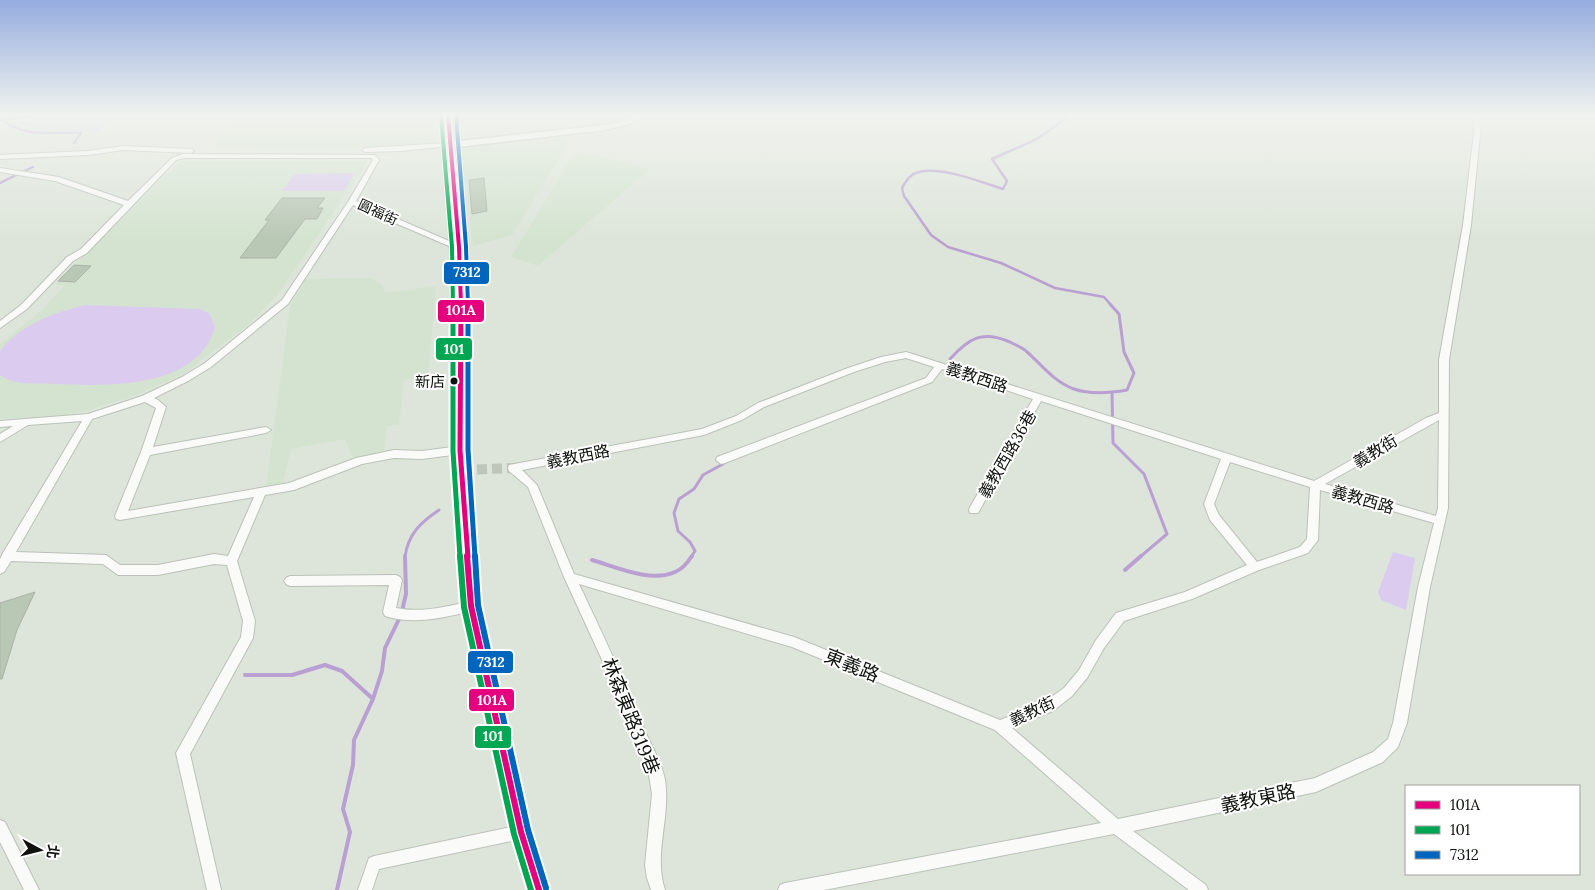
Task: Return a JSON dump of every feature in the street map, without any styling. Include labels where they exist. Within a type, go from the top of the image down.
[{"type":"main road","points":[[450,157],[459,247],[462,347],[460,450],[471,606],[520,832],[539,890]]},
{"type":"street","name":"圓福街","points":[[128,204],[174,159],[181,157]]},
{"type":"street","name":"圓福街","points":[[373,157],[376,160],[352,202],[459,247]]},
{"type":"street","points":[[1444,415],[1444,360],[1467,225],[1474,157]]},
{"type":"street","points":[[0,170],[56,180],[128,204],[84,251],[70,259],[24,307],[0,324]]},
{"type":"street","points":[[0,424],[89,417],[145,398],[185,379],[208,365],[285,302],[352,202]]},
{"type":"street","name":"義教西路","points":[[570,577],[532,485],[513,468],[704,432],[738,418],[761,405],[884,358],[906,355],[1227,458],[1440,521]]},
{"type":"street","points":[[721,460],[929,380],[940,365]]},
{"type":"street","name":"義教西路36巷","points":[[974,510],[1039,397]]},
{"type":"street","points":[[145,398],[156,402],[161,407],[146,452],[120,516],[262,491],[290,488],[360,461],[394,454],[422,455],[460,450]]},
{"type":"street","name":"義教街","points":[[1000,726],[1048,707],[1068,692],[1083,674],[1100,644],[1120,617],[1188,596],[1255,567],[1304,550],[1312,540],[1315,485],[1429,420],[1444,415]]},
{"type":"street","name":"義教東路","points":[[785,890],[1116,827],[1316,785],[1378,757],[1393,743],[1400,723],[1424,587],[1443,508],[1444,415]]},
{"type":"street","points":[[0,569],[89,417]]},
{"type":"street","points":[[0,438],[26,423]]},
{"type":"street","points":[[146,452],[266,430]]},
{"type":"street","points":[[1227,458],[1209,504],[1214,517],[1255,567]]},
{"type":"street","points":[[214,890],[183,753],[247,638],[249,621],[231,561],[262,491]]},
{"type":"street","points":[[7,556],[106,560],[118,570],[158,570],[214,559],[231,561]]},
{"type":"street","name":"東義路","points":[[570,577],[794,642],[1000,726],[1116,827],[1201,890]]},
{"type":"street","name":"林森東路319巷","points":[[570,577],[634,720],[658,780],[659,798],[653,868],[658,890]]},
{"type":"street","points":[[290,581],[396,580],[389,612],[404,616],[441,614],[471,606]]},
{"type":"street","points":[[0,827],[32,890]]},
{"type":"street","points":[[365,890],[374,863],[520,832]]},
{"type":"shaded area","points":[[461,157],[560,157],[512,235],[473,246]]},
{"type":"shaded area","points":[[572,157],[595,157],[650,169],[538,266],[511,257]]},
{"type":"shaded area","points":[[181,161],[368,161],[278,294],[247,326],[182,375],[128,398],[81,412],[47,419],[0,418],[0,344],[43,309],[64,286],[55,284]]},
{"type":"shaded area","points":[[355,173],[344,191],[282,191],[295,174]]},
{"type":"shaded area","points":[[371,278],[382,285],[385,293],[436,286],[428,376],[404,380],[399,425],[387,426],[384,451],[354,461],[345,439],[291,449],[283,484],[266,488],[290,306],[306,279]]},
{"type":"shaded area","points":[[85,305],[199,309],[209,313],[215,327],[205,348],[190,363],[170,373],[148,380],[99,385],[34,384],[12,381],[0,375],[0,351],[8,342],[38,321]]},
{"type":"shaded area","points":[[1393,552],[1415,558],[1406,610],[1381,600],[1378,592]]},
{"type":"building","points":[[484,178],[487,211],[472,214],[469,180]]},
{"type":"building","points":[[282,198],[325,198],[317,208],[323,208],[317,219],[305,219],[276,258],[240,258],[269,220],[265,220]]},
{"type":"building","points":[[74,265],[91,266],[75,282],[58,281]]},
{"type":"building","points":[[35,592],[17,630],[2,679],[0,679],[0,603]]},
{"type":"waterway","points":[[998,157],[992,159],[1007,181],[1003,189],[949,173],[928,171],[913,174],[907,180],[902,188],[904,196],[931,235],[948,247],[1001,263],[1055,288],[1104,297],[1111,305]]},
{"type":"waterway","points":[[0,183],[33,167]]},
{"type":"waterway","points":[[1110,304],[1119,314],[1124,352],[1134,373],[1127,390],[1112,392]]},
{"type":"waterway","points":[[950,359],[963,346],[977,338],[1000,338],[1023,348],[1054,378],[1067,386],[1087,392],[1112,392]]},
{"type":"waterway","points":[[1112,392],[1113,443],[1144,474],[1167,534],[1140,557]]},
{"type":"waterway","points":[[691,557],[695,551],[690,542],[678,531],[674,513],[679,499],[694,489],[703,475],[723,464]]},
{"type":"waterway","points":[[405,557],[409,542],[416,529],[439,510]]},
{"type":"waterway","points":[[592,560],[622,570],[655,576],[678,571],[692,556]]},
{"type":"waterway","points":[[1125,570],[1141,556]]},
{"type":"waterway","points":[[402,611],[406,594],[405,557]]},
{"type":"waterway","points":[[373,699],[382,671],[385,648],[400,617]]},
{"type":"waterway","points":[[245,675],[292,675],[325,665],[342,671],[373,699]]},
{"type":"waterway","points":[[337,890],[350,832],[343,809],[353,765],[354,740],[373,699]]},
{"type":"tunnel","points":[[462,470],[513,468]]},
{"type":"transit line","name":"101","points":[[444,157],[452,247],[454,347],[453,451],[464,607],[514,834],[531,890]]},
{"type":"transit line","name":"101A","points":[[451,157],[459,247],[462,347],[460,450],[471,606],[521,832],[539,890]]},
{"type":"transit line","name":"7312","points":[[459,157],[466,247],[469,347],[468,450],[478,605],[528,830],[546,888]]},
{"type":"place","name":"新店","points":[[454,381]]}]
